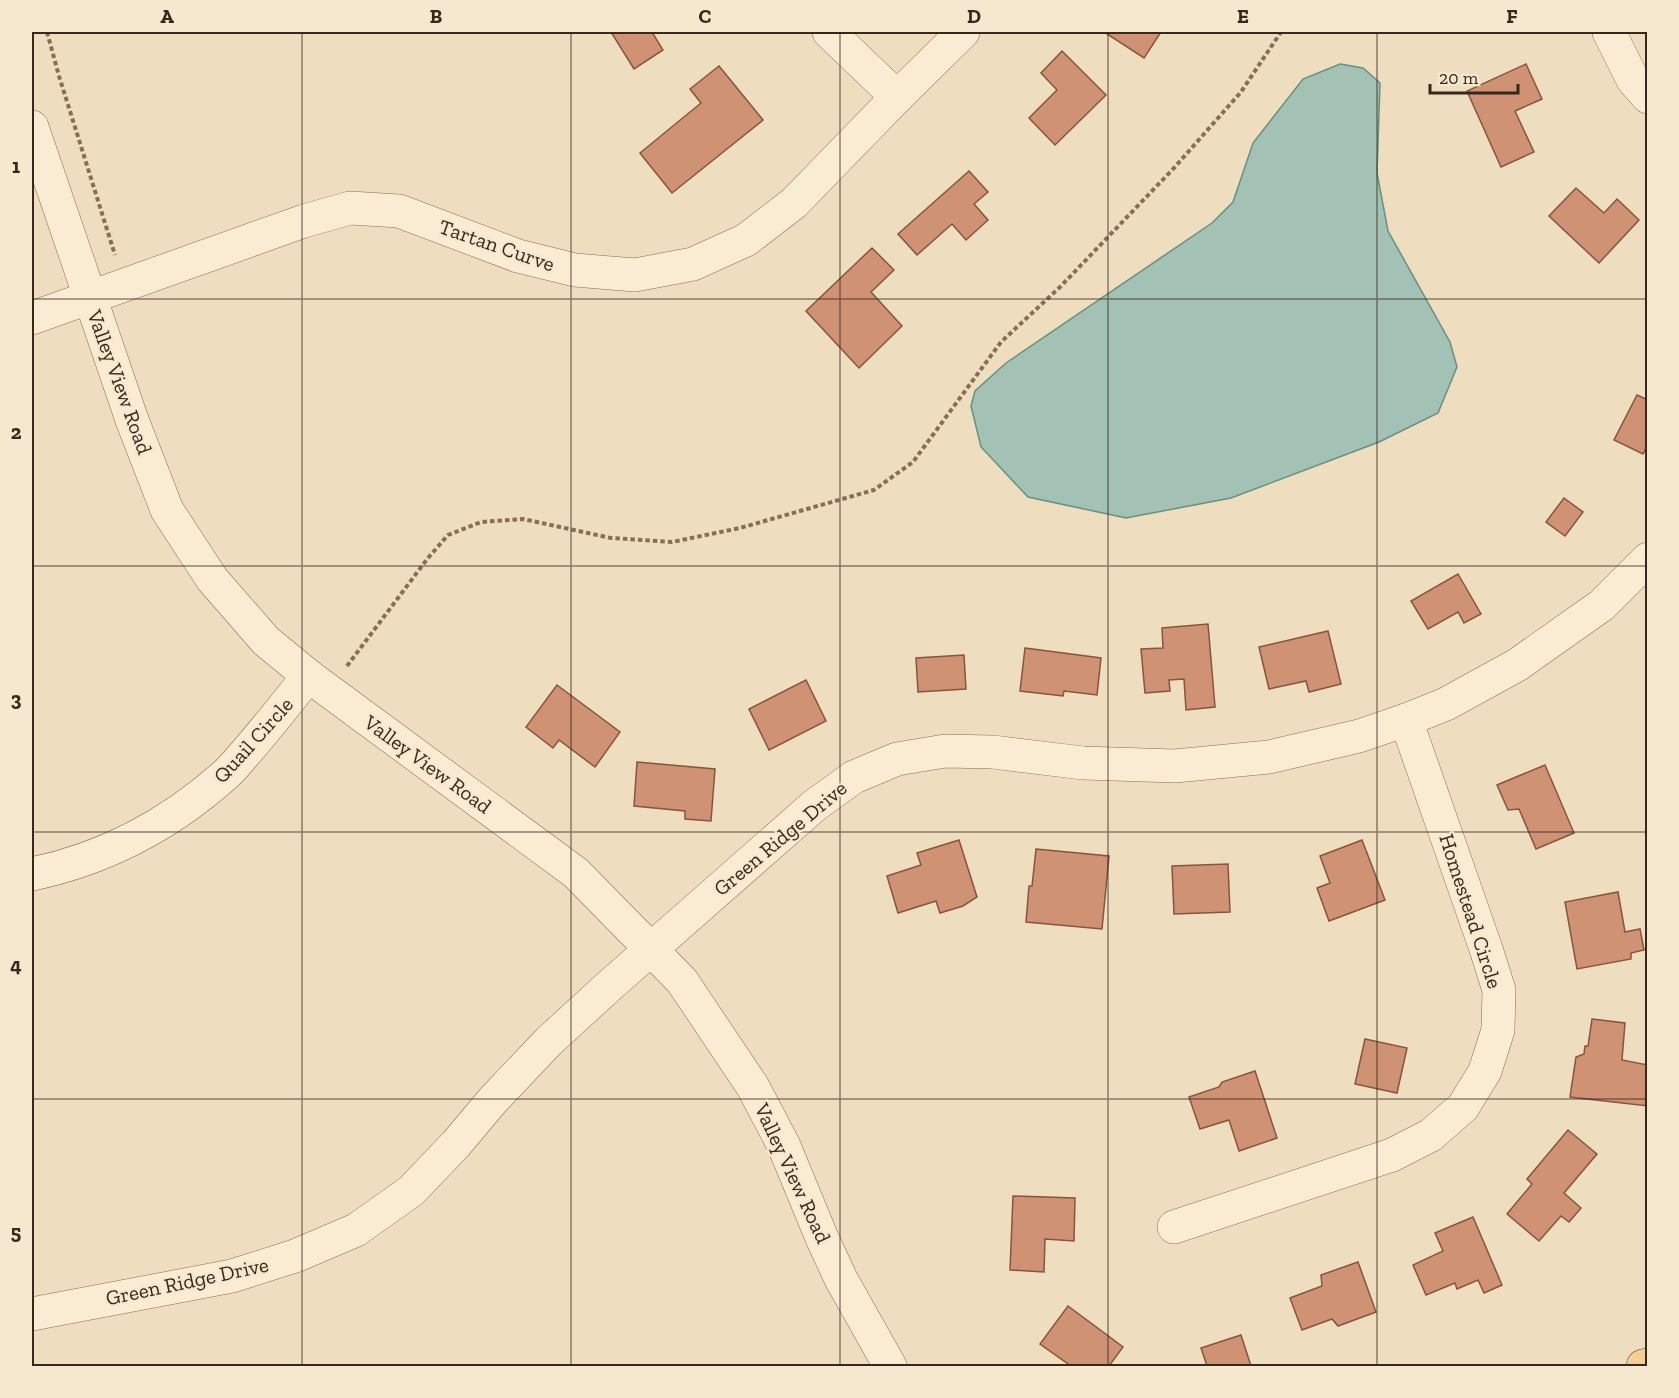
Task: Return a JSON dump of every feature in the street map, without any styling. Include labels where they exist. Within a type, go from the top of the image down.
[{"type":"main road","points":[[1643,1366],[1647,1365]]},
{"type":"street","points":[[829,32],[897,97]]},
{"type":"street","name":"Tartan Curve","points":[[32,318],[294,225],[350,208],[399,212],[518,256],[575,270],[635,275],[693,264],[746,240],[794,203],[963,32]]},
{"type":"street","points":[[1609,32],[1633,80],[1647,97]]},
{"type":"street","name":"Valley View Road","points":[[32,127],[132,420],[167,510],[212,579],[266,641],[319,684],[576,873],[682,981],[753,1087],[784,1146],[841,1279],[890,1366]]},
{"type":"street","name":"Green Ridge Drive","points":[[32,1314],[232,1276],[295,1256],[356,1230],[411,1191],[549,1041],[650,949],[815,805],[854,777],[897,759],[945,752],[993,752],[1083,764],[1175,766],[1269,756],[1359,736],[1446,704],[1517,665],[1602,605],[1647,559]]},
{"type":"street","name":"Quail Circle","points":[[32,874],[61,868],[121,844],[177,814],[227,774],[270,725],[305,680],[319,684]]},
{"type":"street","name":"Homestead Circle","points":[[1174,1227],[1392,1155],[1431,1136],[1463,1107],[1485,1071],[1498,1030],[1499,990],[1406,720]]},
{"type":"path","points":[[47,32],[116,258]]},
{"type":"path","points":[[319,684],[448,535],[481,522],[523,519],[611,538],[672,542],[740,528],[874,490],[913,462],[1001,342],[1076,270],[1174,168],[1241,92],[1281,32]]},
{"type":"shaded area","points":[[1340,64],[1363,68],[1380,83],[1377,173],[1388,231],[1450,342],[1457,367],[1438,413],[1379,442],[1231,498],[1126,518],[1028,497],[981,447],[971,406],[975,391],[1006,363],[1212,223],[1233,202],[1253,143],[1303,79]]},
{"type":"building","points":[[611,32],[652,32],[663,50],[634,69]]},
{"type":"building","points":[[1104,32],[1161,32],[1144,58]]},
{"type":"building","points":[[1062,51],[1106,95],[1055,145],[1029,118],[1057,90],[1041,73]]},
{"type":"building","points":[[1526,64],[1542,99],[1515,111],[1534,152],[1501,167],[1467,91]]},
{"type":"building","points":[[719,66],[763,120],[672,193],[640,153],[701,103],[690,89]]},
{"type":"building","points":[[969,171],[988,192],[974,204],[988,220],[966,240],[952,224],[917,255],[898,234]]},
{"type":"building","points":[[1576,188],[1604,213],[1617,199],[1639,220],[1599,263],[1549,216]]},
{"type":"building","points":[[872,248],[894,270],[871,292],[902,326],[859,368],[806,311]]},
{"type":"building","points":[[1637,395],[1648,400],[1648,444],[1643,454],[1614,440]]},
{"type":"building","points":[[1564,498],[1583,512],[1565,536],[1546,522]]},
{"type":"building","points":[[1458,574],[1481,614],[1464,623],[1458,612],[1428,629],[1411,601]]},
{"type":"building","points":[[1208,624],[1215,707],[1186,710],[1184,679],[1169,680],[1170,691],[1145,693],[1141,649],[1163,648],[1162,628]]},
{"type":"building","points":[[1328,631],[1341,684],[1309,692],[1306,681],[1269,689],[1259,647]]},
{"type":"building","points":[[1025,648],[1101,658],[1097,695],[1064,691],[1063,696],[1020,691]]},
{"type":"building","points":[[964,655],[966,689],[918,692],[916,658]]},
{"type":"building","points":[[806,680],[826,721],[769,750],[749,709]]},
{"type":"building","points":[[557,685],[620,732],[595,767],[559,740],[553,748],[526,727]]},
{"type":"building","points":[[637,762],[715,769],[711,821],[685,819],[685,811],[634,806]]},
{"type":"building","points":[[1545,765],[1574,833],[1536,849],[1519,809],[1508,810],[1497,785]]},
{"type":"building","points":[[959,840],[977,897],[963,906],[940,913],[936,901],[898,913],[887,876],[921,865],[917,853]]},
{"type":"building","points":[[1362,840],[1385,900],[1329,921],[1317,888],[1330,883],[1320,856]]},
{"type":"building","points":[[1036,849],[1109,856],[1102,929],[1026,922],[1029,886],[1032,886]]},
{"type":"building","points":[[1228,864],[1230,912],[1174,914],[1172,866]]},
{"type":"building","points":[[1618,892],[1625,932],[1640,929],[1644,950],[1631,953],[1631,959],[1577,969],[1565,902]]},
{"type":"building","points":[[1592,1019],[1625,1023],[1622,1060],[1648,1065],[1648,1106],[1570,1097],[1576,1057],[1584,1054],[1585,1046],[1588,1046]]},
{"type":"building","points":[[1365,1039],[1407,1048],[1397,1093],[1355,1084]]},
{"type":"building","points":[[1255,1071],[1277,1138],[1239,1151],[1229,1120],[1200,1129],[1189,1097],[1219,1087],[1222,1082]]},
{"type":"building","points":[[1568,1130],[1597,1154],[1564,1193],[1581,1208],[1569,1222],[1561,1216],[1539,1241],[1507,1214],[1532,1184],[1527,1179]]},
{"type":"building","points":[[1013,1196],[1075,1198],[1074,1241],[1045,1239],[1044,1272],[1010,1270]]},
{"type":"building","points":[[1473,1217],[1502,1285],[1484,1293],[1478,1280],[1457,1289],[1455,1283],[1426,1295],[1413,1265],[1443,1251],[1435,1233]]},
{"type":"building","points":[[1358,1262],[1376,1312],[1338,1326],[1332,1319],[1302,1330],[1290,1298],[1322,1286],[1321,1275]]},
{"type":"building","points":[[1068,1306],[1123,1347],[1109,1366],[1071,1366],[1040,1344]]},
{"type":"building","points":[[1241,1335],[1251,1366],[1207,1366],[1201,1348]]}]
